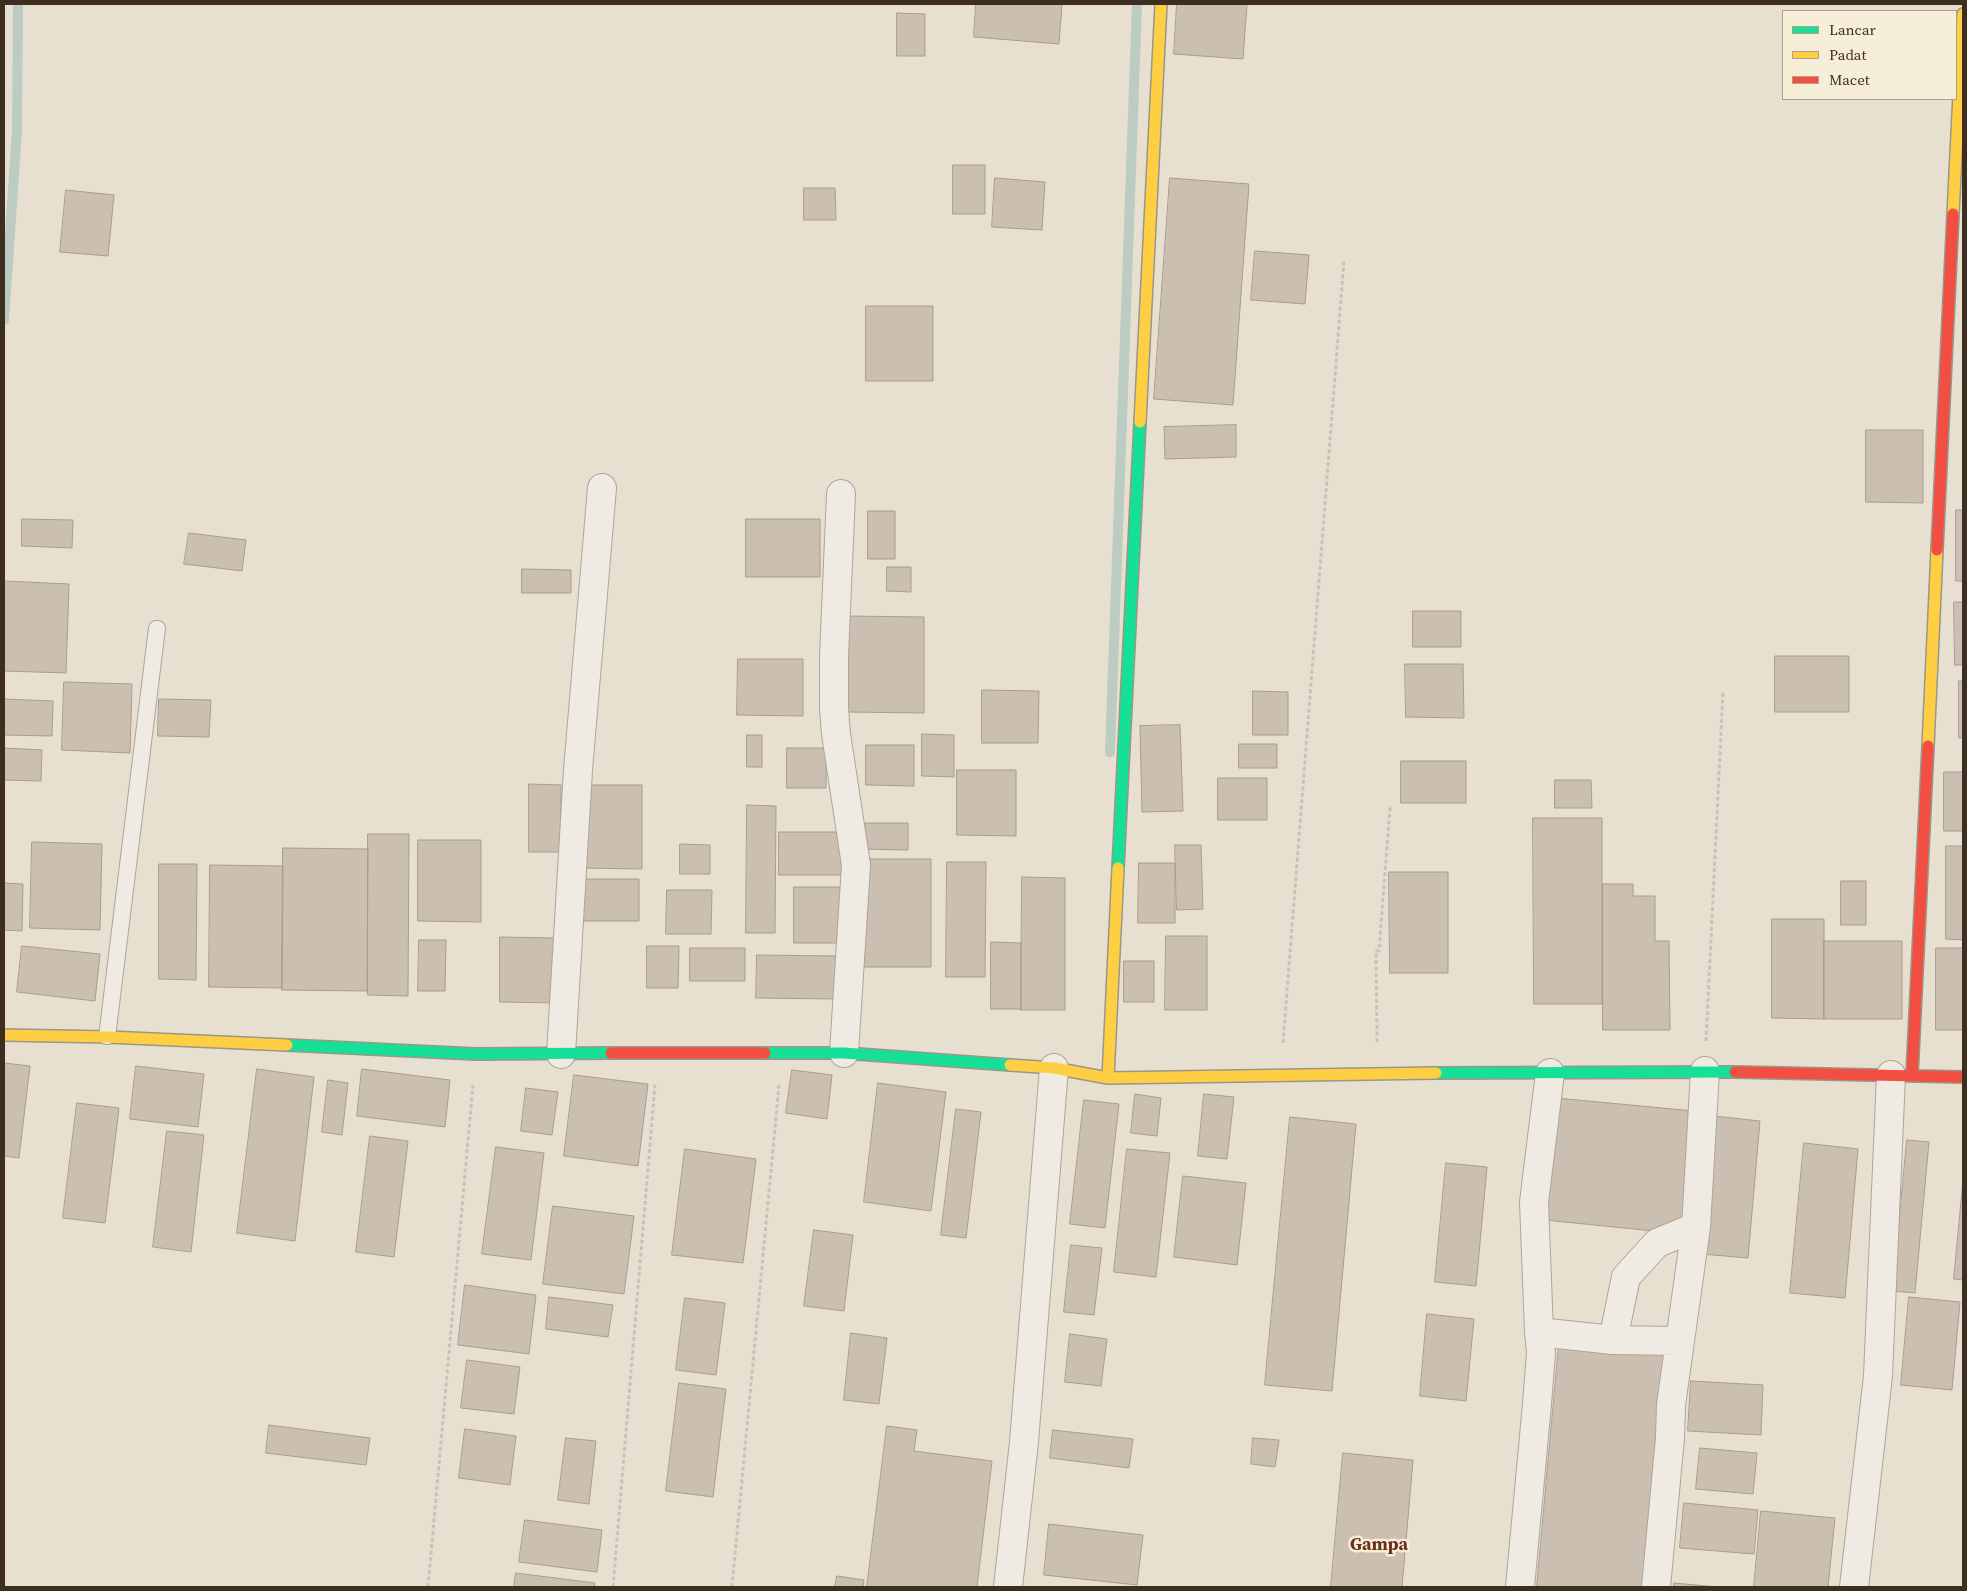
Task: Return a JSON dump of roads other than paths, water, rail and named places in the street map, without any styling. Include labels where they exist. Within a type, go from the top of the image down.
[{"type":"street","points":[[1108,1078],[1161,4]]},
{"type":"street","points":[[1854,1587],[1878,1376],[1901,1075],[1963,14]]},
{"type":"street","points":[[561,1054],[578,770],[602,488]]},
{"type":"street","points":[[841,494],[834,656],[834,709],[836,734],[856,865],[844,1053]]},
{"type":"street","points":[[4,1035],[108,1037],[476,1054],[658,1052],[844,1053],[1054,1068],[1108,1078],[1281,1074],[1705,1071],[1963,1077]]},
{"type":"street","points":[[1008,1587],[1024,1442],[1054,1068]]},
{"type":"street","points":[[1656,1587],[1670,1438],[1671,1405],[1696,1227],[1705,1071]]},
{"type":"street","points":[[1520,1587],[1541,1353],[1534,1202],[1550,1073]]},
{"type":"street","points":[[1613,1340],[1626,1277],[1657,1244],[1696,1227]]},
{"type":"street","points":[[1539,1332],[1613,1340],[1679,1341]]},
{"type":"lane","points":[[156,628],[158,628],[148,706],[108,1037],[106,1037],[156,628]]},
{"type":"waterway","points":[[4,320],[17,131],[18,4]]},
{"type":"waterway","points":[[1110,752],[1137,4]]},
{"type":"district","name":"Gampa","points":[[1379,1545]]}]
